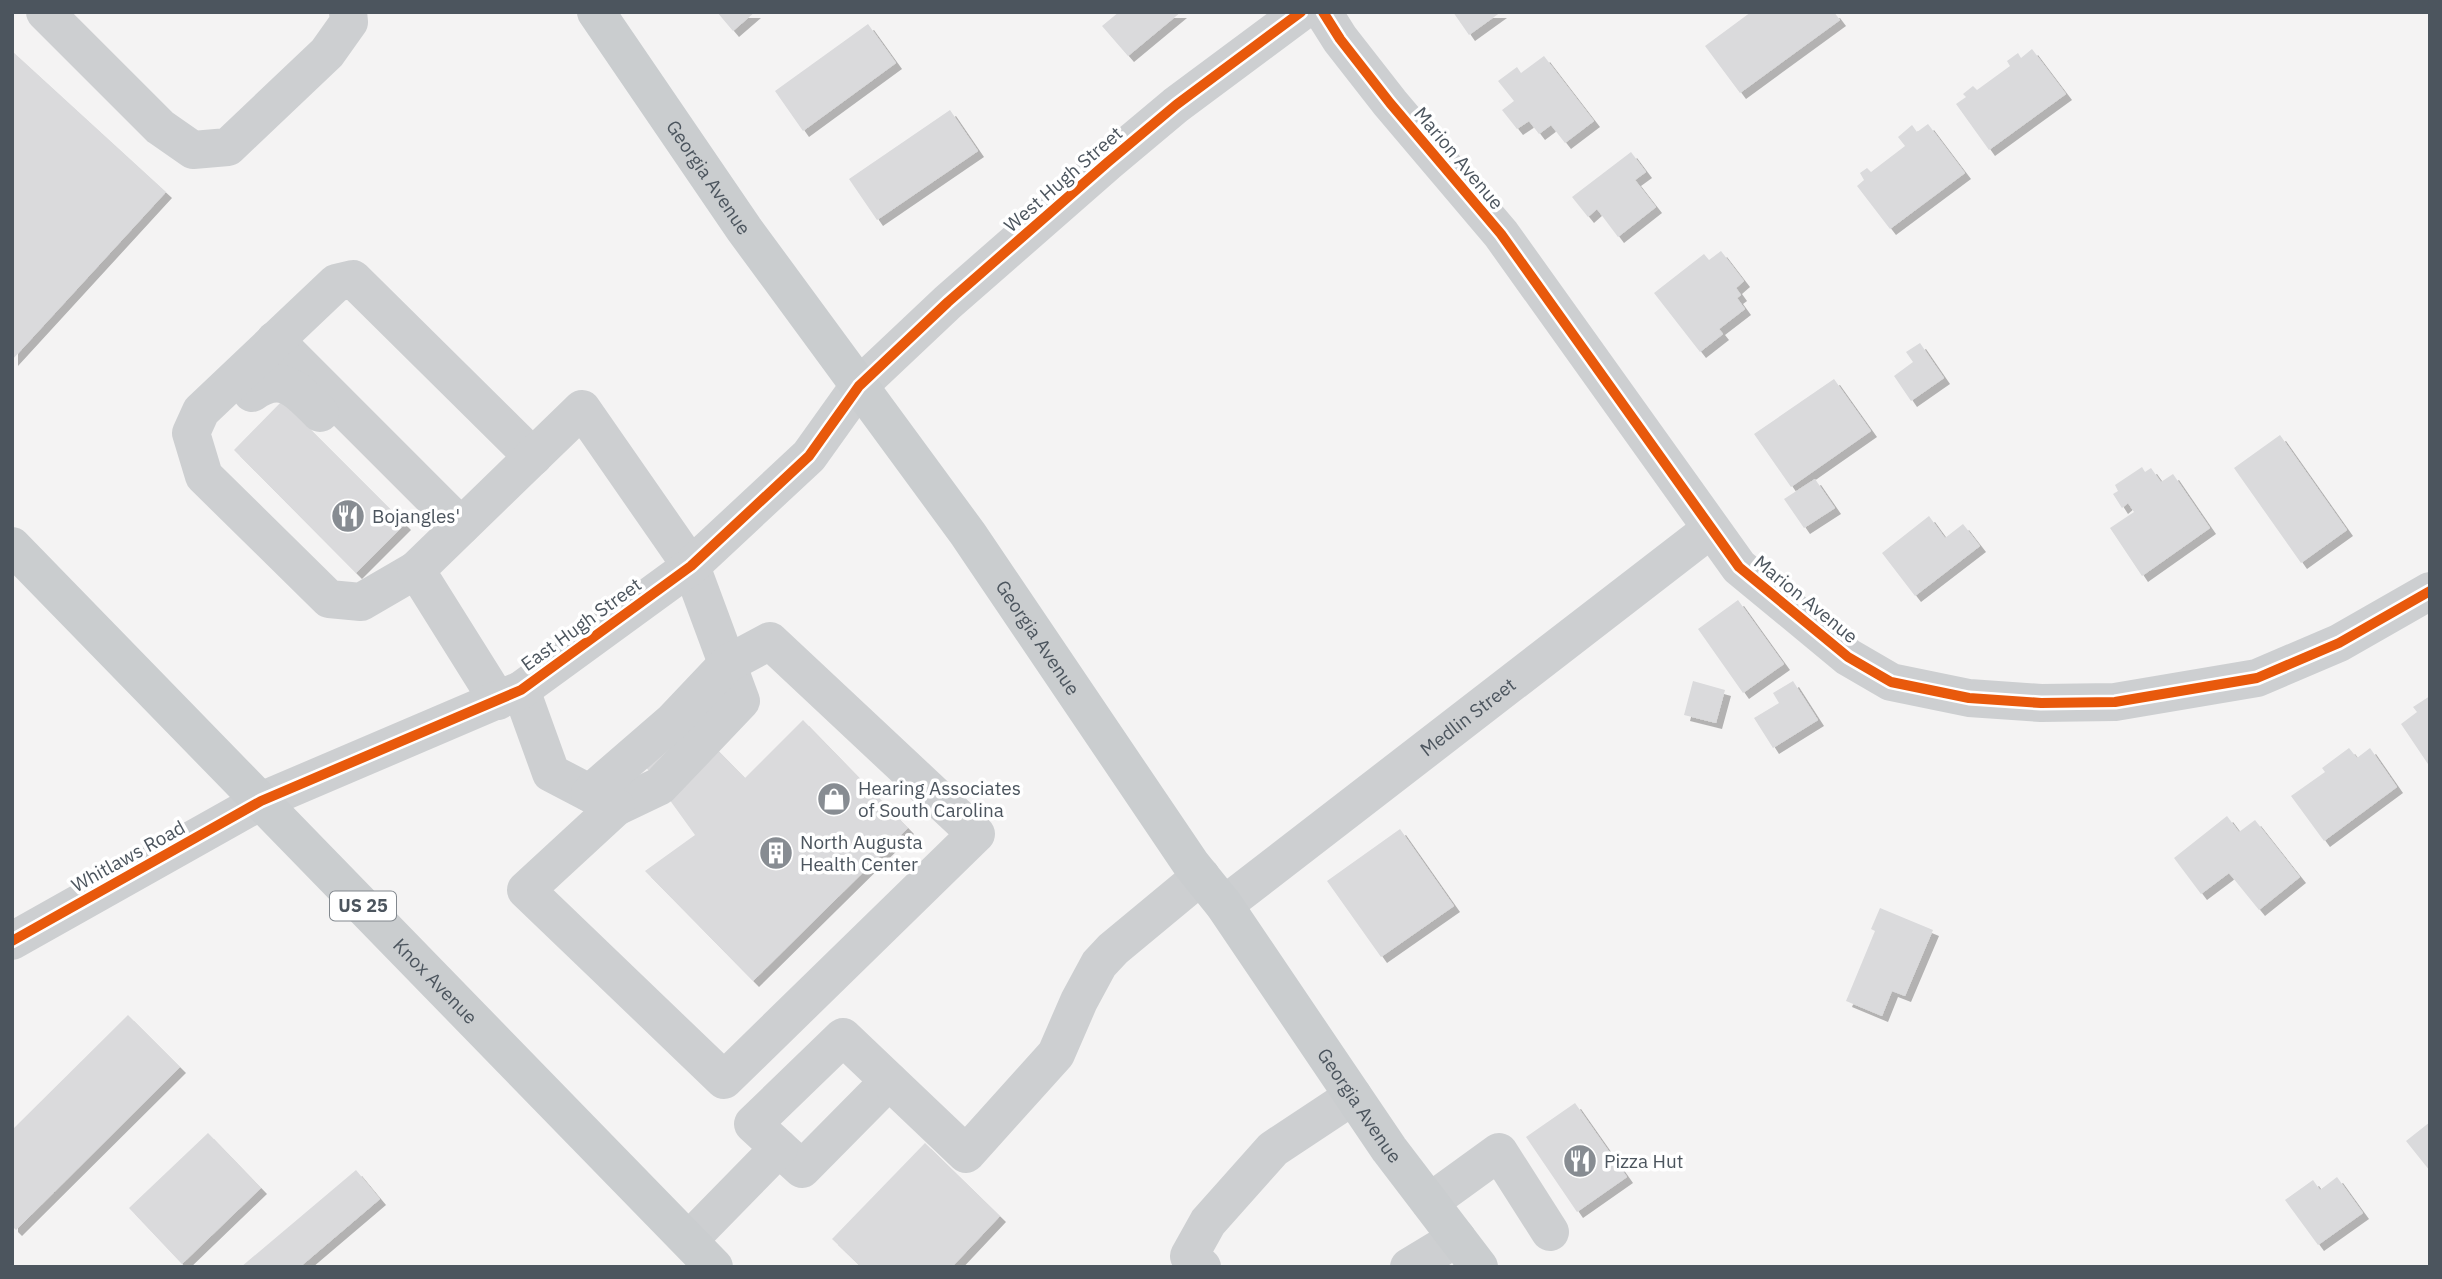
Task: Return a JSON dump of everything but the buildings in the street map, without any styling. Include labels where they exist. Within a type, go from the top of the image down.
[{"type":"main road","name":"Georgia Avenue","points":[[596,12],[744,229],[968,534],[1353,1096],[1468,1252]]},
{"type":"main road","name":"Knox Avenue","points":[[12,546],[702,1254]]},
{"type":"street","points":[[45,12],[160,127],[193,150],[228,147],[327,53],[349,22],[348,12]]},
{"type":"street","name":"West Hugh Street","points":[[859,386],[948,302],[1108,162],[1177,105],[1301,12]]},
{"type":"street","name":"Marion Avenue","points":[[1324,12],[1340,39],[1382,92],[1501,234],[1739,567],[1848,657],[1891,682],[1969,698],[2041,703],[2115,702],[2257,678],[2339,643],[2430,591]]},
{"type":"street","points":[[533,457],[353,279],[337,283],[275,340],[201,411],[191,433],[204,476],[328,599],[361,602],[416,570],[451,517],[533,457],[582,410],[691,566],[727,664]]},
{"type":"street","points":[[275,340],[451,517]]},
{"type":"street","points":[[361,602],[221,468],[214,448],[220,429],[247,399],[264,385],[285,383],[298,390],[402,496],[451,517]]},
{"type":"street","name":"East Hugh Street","points":[[261,801],[509,695],[691,566],[809,456],[859,386]]},
{"type":"street","name":"Medlin Street","points":[[889,1081],[966,1154],[1056,1054],[1079,1000],[1099,964],[1113,949],[1212,891],[1712,529]]},
{"type":"street","points":[[416,570],[509,695],[551,774],[603,800]]},
{"type":"street","points":[[769,641],[976,834],[724,1080],[526,890],[673,721],[727,664],[769,641]]},
{"type":"street","name":"Whitlaws Road","points":[[12,941],[261,801]]},
{"type":"street","points":[[843,1037],[889,1081],[802,1169],[779,1149],[753,1125],[843,1037]]},
{"type":"street","points":[[1202,1267],[1189,1256],[1208,1222],[1273,1149],[1353,1096]]},
{"type":"street","points":[[702,1254],[779,1149]]},
{"type":"street","points":[[1430,1202],[1499,1152],[1550,1232]]},
{"type":"street","points":[[1409,1267],[1468,1252]]},
{"type":"cycle path","points":[[12,941],[261,801],[521,690],[691,566],[809,456],[859,386],[948,302],[1176,105],[1301,12]]},
{"type":"cycle path","points":[[1323,12],[1340,39],[1390,103],[1501,234],[1739,567],[1848,657],[1891,682],[1969,698],[2041,703],[2115,702],[2257,678],[2339,643],[2430,591]]},
{"type":"place","name":"Bojangles'","points":[[348,516]]},
{"type":"place","name":"Hearing Associates of South Carolina","points":[[834,799]]},
{"type":"place","name":"North Augusta Health Center","points":[[776,853]]},
{"type":"place","name":"Pizza Hut","points":[[1580,1161]]}]
